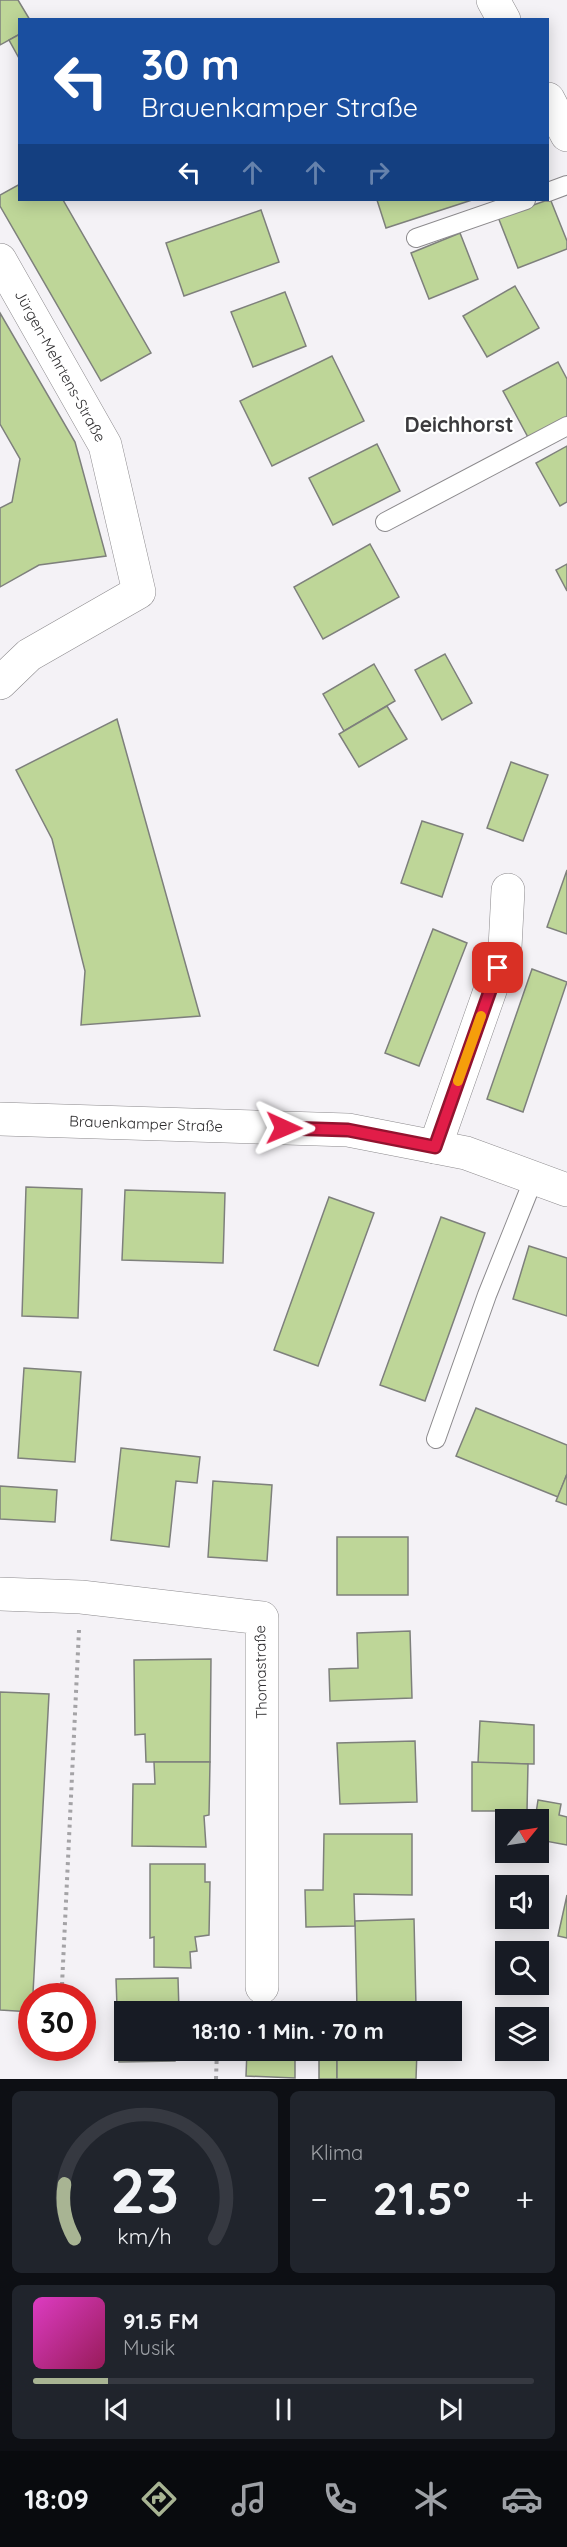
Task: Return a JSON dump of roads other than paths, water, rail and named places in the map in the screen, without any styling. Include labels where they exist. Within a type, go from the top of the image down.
[{"type":"street","points":[[493,0],[503,18]]},
{"type":"street","points":[[549,101],[567,135]]},
{"type":"street","name":"Jürgen-Mehrtens-Straße","points":[[0,260],[105,445],[139,592],[29,655],[0,683]]},
{"type":"street","points":[[435,1147],[505,948],[508,890]]},
{"type":"street","name":"Brauenkamper Straße","points":[[0,1119],[348,1130],[466,1153],[567,1190]]},
{"type":"street","name":"Thomastraße","points":[[0,1594],[81,1597],[262,1618],[262,1987]]},
{"type":"lane","points":[[549,192],[567,185]]},
{"type":"lane","points":[[416,237],[523,201]]},
{"type":"lane","points":[[385,522],[567,426]]},
{"type":"lane","points":[[436,1439],[487,1295],[534,1178]]},
{"type":"district","name":"Deichhorst","points":[[459,425]]}]
